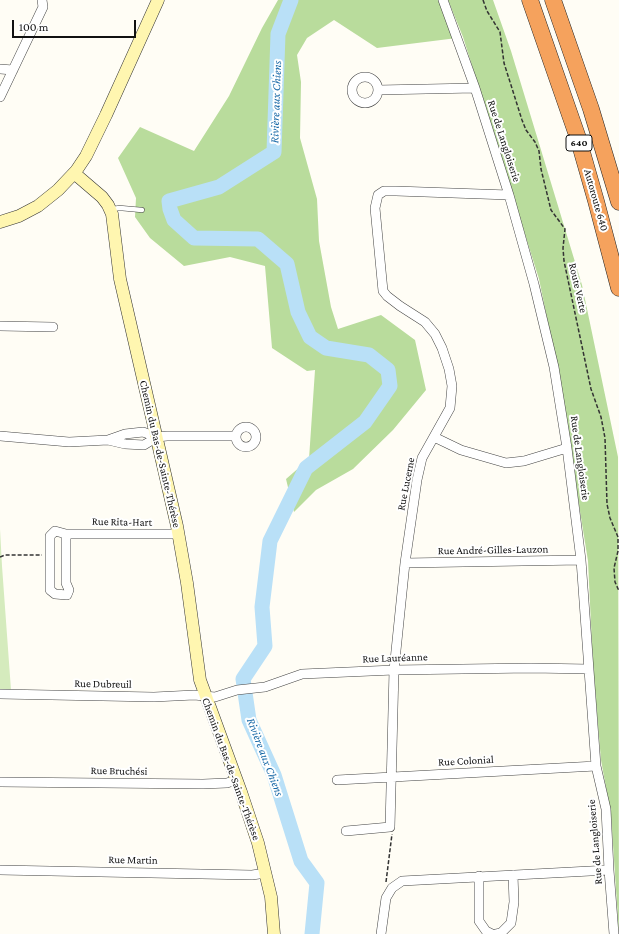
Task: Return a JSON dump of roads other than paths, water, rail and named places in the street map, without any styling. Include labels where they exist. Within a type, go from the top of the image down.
[{"type":"highway","name":"Autoroute 640","points":[[530,0],[578,138],[607,239],[619,288]]},
{"type":"highway","name":"Autoroute 640","points":[[553,0],[591,109],[619,202]]},
{"type":"street","points":[[0,97],[42,8],[42,0]]},
{"type":"street","points":[[0,222],[20,216],[38,206],[53,195],[74,173],[86,156],[106,115],[158,0]]},
{"type":"street","name":"Rue de Langloiserie","points":[[443,0],[475,88],[509,195],[534,284],[554,367],[567,448],[581,560],[596,766],[606,809],[614,934]]},
{"type":"street","points":[[0,69],[13,70]]},
{"type":"street","points":[[378,90],[475,88]]},
{"type":"street","name":"Chemin du Bas-de-Sainte-Thérèse","points":[[74,173],[102,197],[111,210],[119,273],[178,534],[186,576],[198,671],[205,696],[255,833],[272,897],[274,934]]},
{"type":"street","name":"Rue Lucerne","points":[[346,831],[390,827],[394,670],[405,563],[416,480],[422,458],[450,408],[452,386],[449,369],[442,348],[435,334],[425,322],[400,306],[383,291],[375,208],[378,195],[384,191],[396,191],[509,195]]},
{"type":"street","points":[[0,326],[53,327]]},
{"type":"street","points":[[0,436],[69,442],[108,440],[125,434],[143,432],[156,437],[236,436]]},
{"type":"street","points":[[434,437],[461,450],[506,463],[524,460],[567,448]]},
{"type":"street","name":"Rue Rita-Hart","points":[[66,534],[66,583],[70,590],[67,595],[55,594],[50,590],[50,536],[54,531],[66,534],[178,534]]},
{"type":"street","name":"Rue André-Gilles-Lauzon","points":[[405,563],[581,560]]},
{"type":"street","name":"Rue Lauréanne","points":[[205,696],[215,697],[237,690],[265,687],[302,674],[394,670],[530,668],[589,669]]},
{"type":"street","name":"Rue Dubreuil","points":[[0,694],[205,696]]},
{"type":"street","name":"Rue Colonial","points":[[337,780],[596,766]]},
{"type":"street","name":"Rue Bruchési","points":[[0,782],[202,784],[227,783],[236,780]]},
{"type":"street","name":"Rue Martin","points":[[0,870],[252,875],[266,874]]},
{"type":"street","points":[[381,934],[386,898],[392,888],[402,881],[609,870]]},
{"type":"street","points":[[496,934],[501,934],[511,923],[514,902],[513,875]]},
{"type":"street","points":[[479,876],[479,921],[486,931],[492,934]]},
{"type":"lane","points":[[111,210],[120,208],[142,210]]},
{"type":"waterway","name":"Rivière aux Chiens","points":[[291,0],[278,34],[274,152],[219,187],[169,201],[174,220],[194,238],[258,239],[287,264],[298,312],[310,337],[326,348],[369,355],[388,370],[390,386],[365,422],[306,468],[270,541],[262,607],[265,646],[243,679],[249,720],[274,775],[301,861],[317,883],[312,934]]}]
